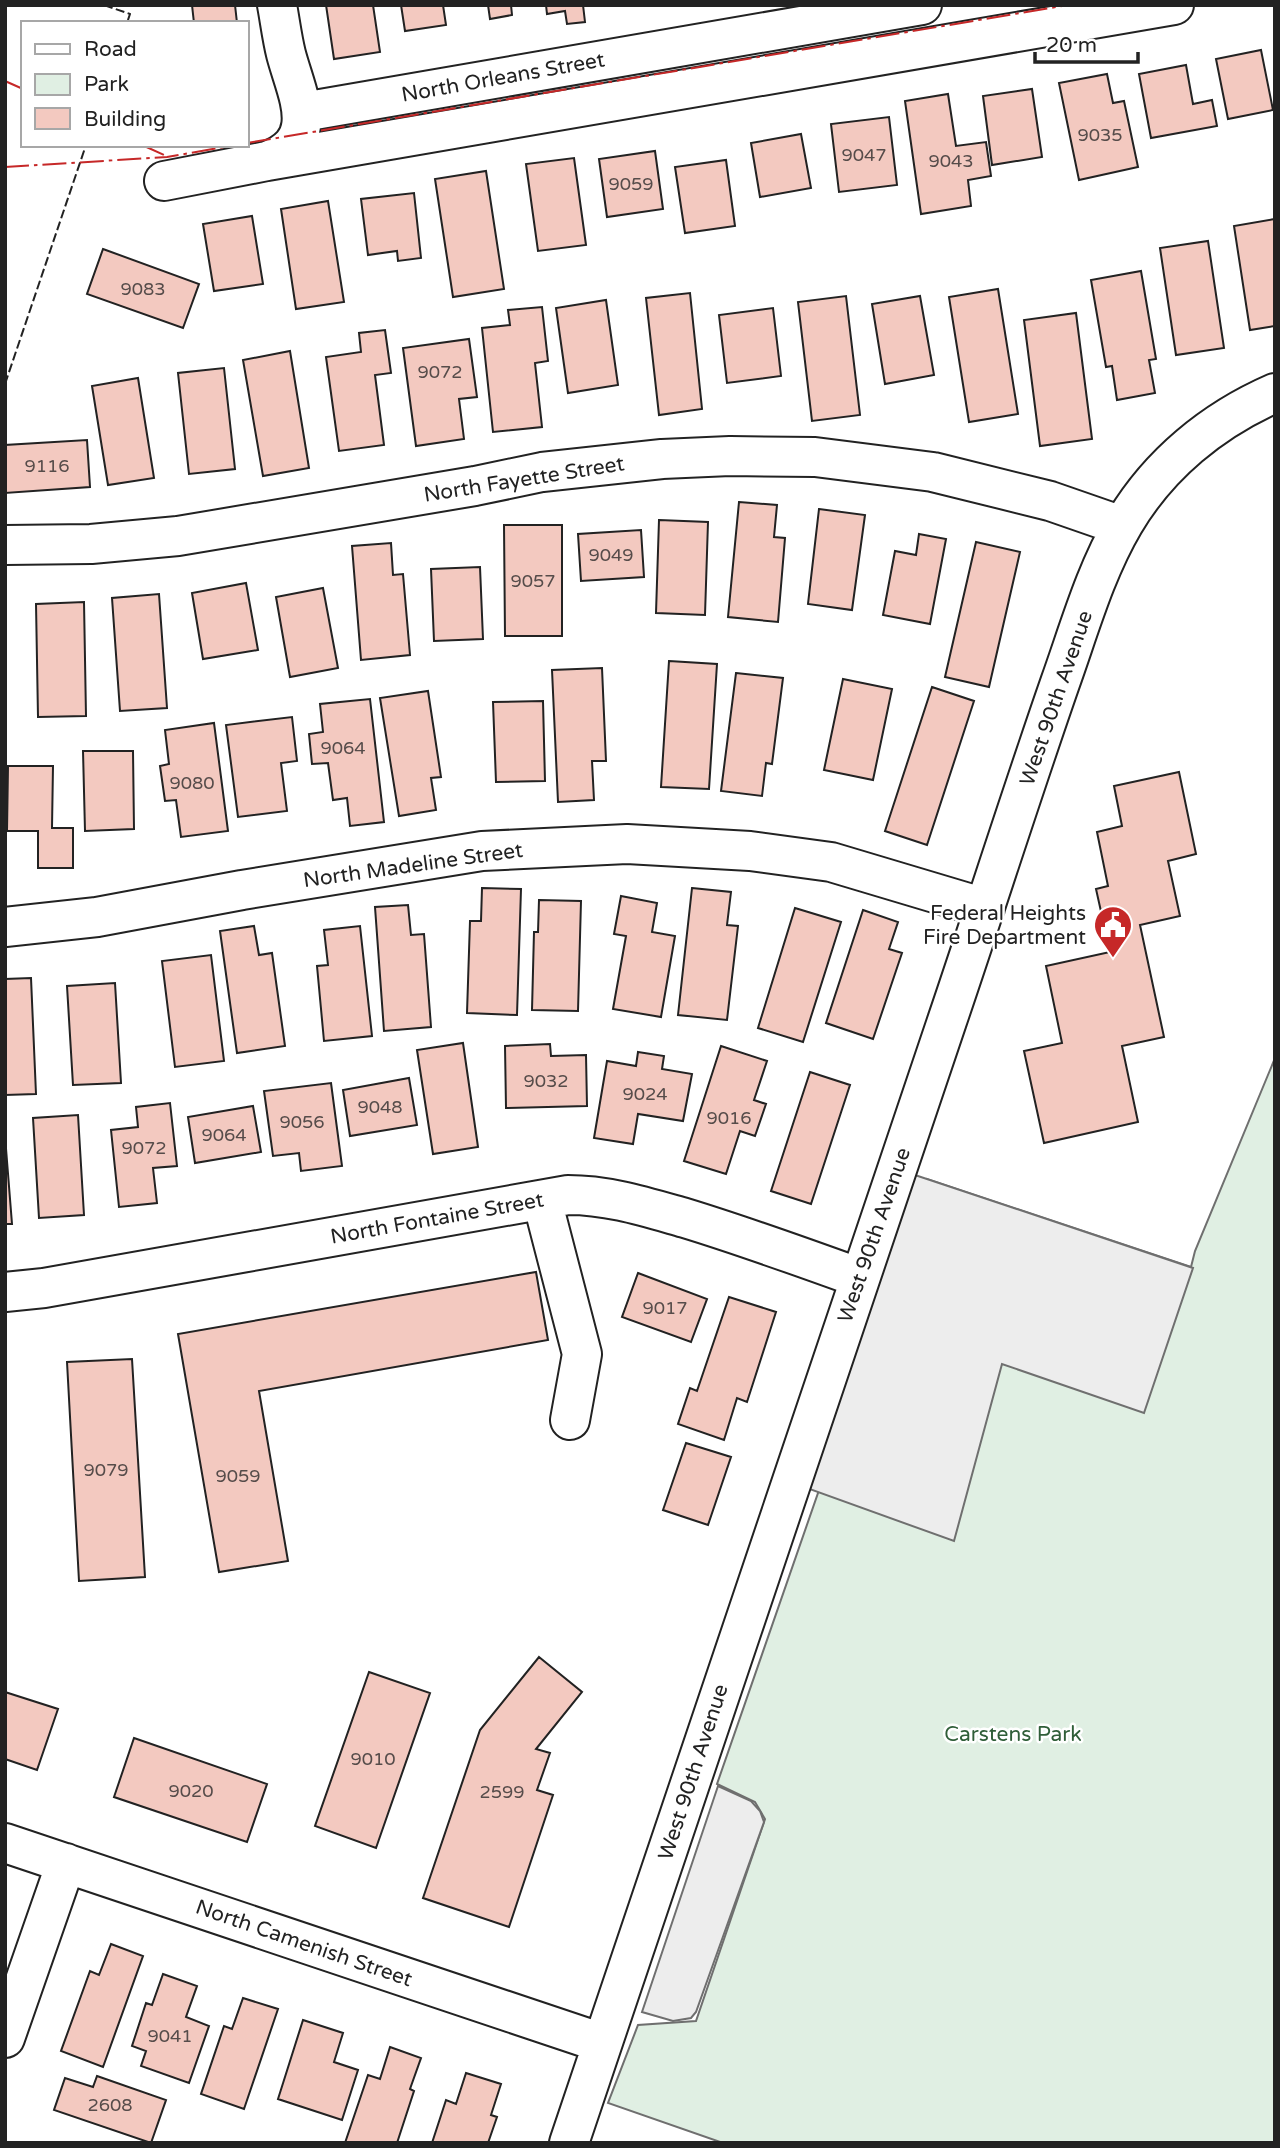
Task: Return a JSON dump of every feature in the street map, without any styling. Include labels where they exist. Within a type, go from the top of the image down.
[{"type":"street","points":[[277,5],[285,50],[303,112]]},
{"type":"street","name":"North Orleans Street","points":[[267,160],[277,157],[294,144],[302,128],[303,112],[922,5]]},
{"type":"street","name":"North Orleans Street","points":[[164,181],[267,160],[1174,5]]},
{"type":"street","points":[[767,32],[773,74]]},
{"type":"street","name":"West 90th Avenue","points":[[569,2143],[790,1482],[1099,574],[1122,526],[1139,499],[1169,464],[1205,432],[1249,404],[1275,393]]},
{"type":"street","name":"North Fayette Street","points":[[5,545],[91,544],[178,536],[475,486],[542,472],[662,459],[730,456],[814,457],[933,472],[1050,501],[1122,526]]},
{"type":"street","name":"North Madeline Street","points":[[5,927],[97,917],[242,890],[482,851],[626,844],[750,850],[831,862],[985,908]]},
{"type":"street","name":"North Fontaine Street","points":[[5,1292],[58,1286],[568,1195],[590,1195],[629,1202],[736,1234],[860,1278]]},
{"type":"street","points":[[542,1200],[582,1354],[570,1420]]},
{"type":"street","name":"North Camenish Street","points":[[5,1843],[602,2043]]},
{"type":"street","points":[[5,2038],[66,1863]]},
{"type":"green space","name":"Carstens Park","points":[[1275,1058],[1275,2143],[723,2143],[608,2103],[638,2025],[696,2021],[765,1819],[755,1802],[717,1784],[927,1179],[1191,1267],[1195,1251]]},
{"type":"shaded area","points":[[897,1169],[1193,1268],[1144,1413],[1002,1364],[954,1541],[790,1482]]},
{"type":"shaded area","points":[[718,1786],[751,1801],[760,1811],[764,1822],[696,2012],[691,2018],[673,2021],[642,2012]]},
{"type":"building","points":[[192,5],[235,5],[237,21],[194,21]]},
{"type":"building","points":[[326,5],[373,5],[380,52],[334,59]]},
{"type":"building","points":[[401,5],[443,5],[446,25],[405,31]]},
{"type":"building","points":[[488,5],[511,5],[512,15],[490,19]]},
{"type":"building","points":[[546,5],[583,5],[585,22],[567,24],[565,11],[547,14]]},
{"type":"building","points":[[1261,50],[1273,110],[1228,119],[1216,59]]},
{"type":"building","points":[[1186,65],[1193,104],[1212,100],[1217,126],[1151,138],[1139,74]]},
{"type":"building","points":[[1107,74],[1113,103],[1124,101],[1138,167],[1079,180],[1059,83]]},
{"type":"building","points":[[1032,89],[1042,157],[992,165],[983,96]]},
{"type":"building","points":[[948,94],[956,146],[986,142],[991,176],[968,180],[971,206],[921,214],[905,101]]},
{"type":"building","points":[[889,117],[897,185],[839,192],[831,124]]},
{"type":"building","points":[[801,134],[811,188],[760,197],[751,143]]},
{"type":"building","points":[[655,151],[663,209],[607,217],[599,159]]},
{"type":"building","points":[[574,158],[586,245],[538,251],[526,164]]},
{"type":"building","points":[[726,160],[735,226],[685,233],[675,167]]},
{"type":"building","points":[[486,171],[504,289],[453,297],[435,179]]},
{"type":"building","points":[[414,193],[421,258],[398,261],[397,251],[368,255],[361,199]]},
{"type":"building","points":[[328,201],[344,302],[296,309],[281,209]]},
{"type":"building","points":[[252,216],[263,284],[214,291],[203,224]]},
{"type":"building","points":[[1275,219],[1275,326],[1250,330],[1234,226]]},
{"type":"building","points":[[1208,241],[1224,348],[1176,355],[1160,248]]},
{"type":"building","points":[[103,249],[199,284],[183,328],[87,294]]},
{"type":"building","points":[[1141,271],[1156,359],[1149,360],[1155,393],[1117,400],[1112,366],[1106,367],[1091,280]]},
{"type":"building","points":[[998,289],[1018,414],[969,422],[949,297]]},
{"type":"building","points":[[690,293],[702,409],[659,415],[646,298]]},
{"type":"building","points":[[846,296],[860,415],[812,421],[798,302]]},
{"type":"building","points":[[920,296],[934,375],[885,384],[872,304]]},
{"type":"building","points":[[606,300],[618,385],[568,393],[556,308]]},
{"type":"building","points":[[542,307],[548,361],[535,363],[542,427],[493,432],[482,328],[510,325],[508,310]]},
{"type":"building","points":[[773,308],[781,376],[727,383],[719,315]]},
{"type":"building","points":[[1076,313],[1092,439],[1040,446],[1024,320]]},
{"type":"building","points":[[385,330],[391,373],[375,375],[384,445],[339,451],[326,357],[361,352],[359,333]]},
{"type":"building","points":[[469,339],[477,397],[459,399],[464,439],[416,446],[403,348]]},
{"type":"building","points":[[290,351],[309,468],[263,476],[243,360]]},
{"type":"building","points":[[224,368],[235,469],[189,474],[178,373]]},
{"type":"building","points":[[138,378],[154,478],[108,485],[92,386]]},
{"type":"building","points":[[87,440],[90,487],[5,493],[5,445]]},
{"type":"building","points":[[739,502],[777,505],[774,537],[785,538],[778,622],[728,617]]},
{"type":"building","points":[[819,509],[865,515],[852,610],[808,604]]},
{"type":"building","points":[[659,520],[708,522],[705,615],[656,613]]},
{"type":"building","points":[[504,525],[562,525],[562,636],[505,636]]},
{"type":"building","points":[[641,530],[644,577],[581,581],[578,534]]},
{"type":"building","points":[[919,534],[946,539],[930,624],[883,615],[895,551],[916,555]]},
{"type":"building","points":[[976,542],[1020,552],[989,687],[945,677]]},
{"type":"building","points":[[391,543],[393,575],[403,574],[410,655],[361,660],[352,546]]},
{"type":"building","points":[[480,567],[483,639],[434,641],[431,569]]},
{"type":"building","points":[[246,583],[258,650],[203,659],[192,593]]},
{"type":"building","points":[[323,588],[338,668],[290,677],[276,597]]},
{"type":"building","points":[[159,594],[167,708],[120,711],[112,598]]},
{"type":"building","points":[[84,602],[86,716],[38,717],[36,604]]},
{"type":"building","points":[[669,661],[717,664],[709,789],[661,787]]},
{"type":"building","points":[[602,668],[606,761],[592,761],[594,800],[558,802],[552,670]]},
{"type":"building","points":[[736,673],[783,678],[772,764],[766,763],[762,796],[721,791]]},
{"type":"building","points":[[843,679],[892,689],[873,780],[824,770]]},
{"type":"building","points":[[932,687],[974,701],[927,845],[885,831]]},
{"type":"building","points":[[428,691],[441,777],[431,778],[436,810],[399,816],[380,698]]},
{"type":"building","points":[[370,699],[384,822],[350,826],[347,798],[333,800],[328,763],[312,764],[309,734],[323,732],[320,704]]},
{"type":"building","points":[[543,701],[545,781],[496,782],[493,702]]},
{"type":"building","points":[[292,717],[297,761],[281,763],[287,811],[238,817],[226,725]]},
{"type":"building","points":[[214,723],[228,831],[181,837],[176,800],[165,801],[160,766],[169,764],[165,730]]},
{"type":"building","points":[[83,751],[133,751],[134,829],[85,831]]},
{"type":"building","points":[[8,766],[53,766],[52,828],[73,828],[73,868],[38,868],[38,831],[7,831]]},
{"type":"building","name":"Federal Heights Fire Department","points":[[1179,772],[1196,854],[1168,861],[1180,916],[1140,925],[1164,1037],[1122,1046],[1138,1122],[1044,1143],[1024,1051],[1062,1043],[1046,966],[1110,952],[1096,889],[1108,886],[1097,832],[1122,826],[1114,786]]},
{"type":"building","points":[[482,888],[521,889],[517,1015],[467,1013],[470,921],[481,921]]},
{"type":"building","points":[[692,888],[731,892],[727,925],[738,926],[727,1020],[678,1015]]},
{"type":"building","points":[[621,896],[657,903],[652,932],[675,936],[661,1017],[613,1009],[626,936],[614,934]]},
{"type":"building","points":[[539,900],[581,901],[578,1011],[532,1010],[534,932],[538,932]]},
{"type":"building","points":[[408,905],[411,935],[424,934],[431,1027],[384,1031],[375,907]]},
{"type":"building","points":[[795,908],[841,922],[803,1042],[758,1028]]},
{"type":"building","points":[[863,910],[898,922],[889,949],[902,953],[873,1039],[826,1023]]},
{"type":"building","points":[[254,926],[259,955],[272,953],[285,1046],[237,1053],[220,931]]},
{"type":"building","points":[[360,926],[372,1036],[324,1041],[317,966],[328,965],[324,930]]},
{"type":"building","points":[[211,955],[224,1061],[175,1067],[162,961]]},
{"type":"building","points":[[31,978],[36,1094],[5,1095],[5,979]]},
{"type":"building","points":[[115,983],[121,1083],[73,1085],[67,986]]},
{"type":"building","points":[[463,1043],[478,1147],[433,1154],[417,1050]]},
{"type":"building","points":[[550,1044],[551,1056],[586,1055],[587,1106],[506,1108],[505,1046]]},
{"type":"building","points":[[721,1046],[767,1061],[754,1100],[766,1104],[755,1136],[740,1131],[726,1174],[684,1161]]},
{"type":"building","points":[[638,1052],[664,1056],[662,1069],[692,1074],[683,1121],[638,1114],[633,1144],[594,1138],[607,1061],[636,1066]]},
{"type":"building","points":[[810,1072],[850,1085],[811,1204],[771,1191]]},
{"type":"building","points":[[409,1078],[417,1125],[350,1136],[343,1090]]},
{"type":"building","points":[[331,1083],[342,1166],[301,1171],[299,1153],[273,1156],[264,1091]]},
{"type":"building","points":[[170,1103],[177,1166],[153,1168],[157,1203],[119,1207],[111,1130],[138,1127],[136,1107]]},
{"type":"building","points":[[253,1106],[261,1152],[195,1163],[188,1117]]},
{"type":"building","points":[[78,1115],[84,1215],[39,1218],[33,1118]]},
{"type":"building","points":[[5,1136],[12,1224],[5,1224]]},
{"type":"building","points":[[536,1272],[548,1340],[259,1391],[288,1561],[219,1572],[178,1334]]},
{"type":"building","points":[[638,1273],[707,1299],[691,1342],[622,1317]]},
{"type":"building","points":[[729,1297],[776,1312],[747,1402],[737,1398],[724,1440],[678,1424],[690,1388],[697,1391]]},
{"type":"building","points":[[132,1359],[145,1577],[79,1581],[67,1362]]},
{"type":"building","points":[[686,1443],[731,1457],[708,1525],[663,1510]]},
{"type":"building","points":[[539,1657],[582,1692],[536,1749],[550,1753],[537,1790],[553,1795],[509,1927],[423,1898],[480,1730]]},
{"type":"building","points":[[369,1672],[430,1693],[376,1848],[315,1826]]},
{"type":"building","points":[[5,1692],[58,1709],[37,1770],[5,1759]]},
{"type":"building","points":[[134,1738],[267,1784],[247,1842],[114,1797]]},
{"type":"building","points":[[111,1944],[143,1956],[103,2067],[61,2051],[90,1971],[99,1975]]},
{"type":"building","points":[[163,1974],[197,1986],[186,2017],[209,2026],[189,2083],[141,2066],[146,2051],[132,2046],[146,2003],[152,2005]]},
{"type":"building","points":[[243,1998],[278,2009],[244,2109],[201,2094],[224,2026],[232,2029]]},
{"type":"building","points":[[303,2020],[343,2033],[334,2062],[358,2070],[342,2120],[278,2099]]},
{"type":"building","points":[[390,2047],[421,2058],[410,2089],[414,2091],[397,2143],[345,2143],[368,2075],[380,2079]]},
{"type":"building","points":[[466,2073],[501,2084],[491,2115],[497,2117],[488,2143],[432,2143],[446,2100],[456,2104]]},
{"type":"building","points":[[97,2076],[166,2100],[151,2143],[54,2110],[65,2078],[93,2087]]},
{"type":"fence","points":[[104,5],[130,14],[128,21]]},
{"type":"fence","points":[[5,384],[85,147]]},
{"type":"power","points":[[248,143],[1068,5]]},
{"type":"power","points":[[5,81],[21,88]]},
{"type":"power","points":[[146,147],[164,155]]},
{"type":"power","points":[[5,167],[167,157],[224,147]]},
{"type":"place","name":"Federal Heights Fire Department","points":[[1113,959]]}]
